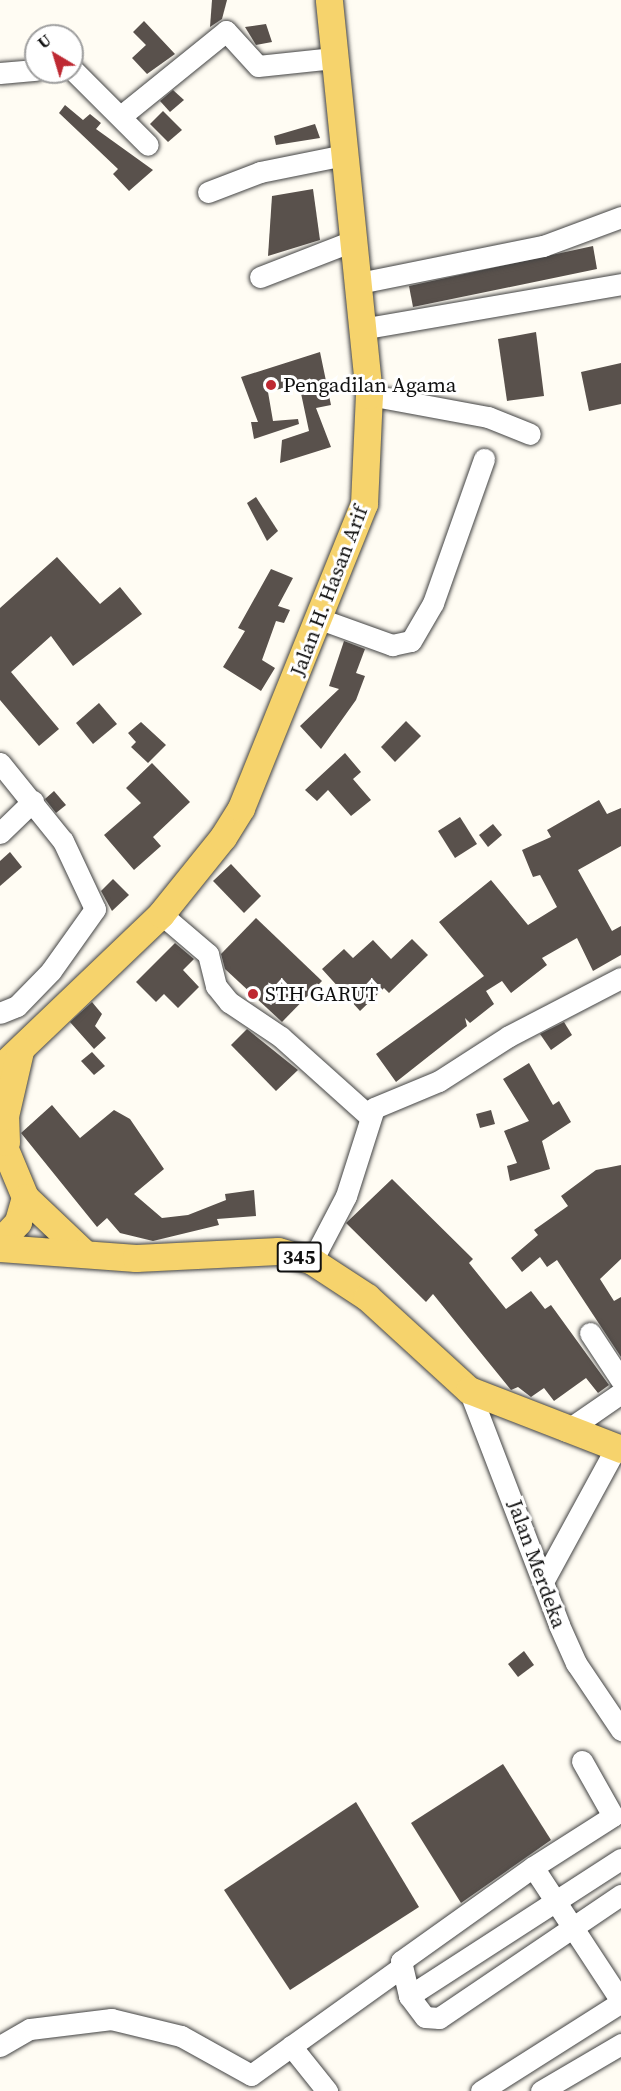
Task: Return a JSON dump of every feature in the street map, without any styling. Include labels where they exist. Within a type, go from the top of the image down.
[{"type":"main road","name":"Jalan H. Hasan Arif","points":[[10,1060],[161,914],[203,865],[241,808],[320,619],[364,504],[369,395],[329,0]]},
{"type":"main road","points":[[10,1060],[3,1140],[25,1197],[83,1252]]},
{"type":"main road","points":[[0,1241],[18,1222],[25,1197]]},
{"type":"main road","name":"345","points":[[0,1248],[83,1252],[136,1258],[278,1251],[312,1261],[367,1297],[469,1390],[567,1431],[619,1448]]},
{"type":"street","points":[[122,116],[226,32],[258,66],[334,58]]},
{"type":"street","points":[[0,73],[24,71]]},
{"type":"street","points":[[84,80],[122,116],[148,145]]},
{"type":"street","points":[[208,192],[260,172],[344,154]]},
{"type":"street","points":[[358,283],[543,246],[621,217]]},
{"type":"street","points":[[260,277],[355,240]]},
{"type":"street","points":[[361,329],[621,285]]},
{"type":"street","points":[[369,395],[488,417],[530,434]]},
{"type":"street","points":[[320,619],[393,645],[411,641],[433,603],[484,459]]},
{"type":"street","points":[[0,763],[63,841],[95,909],[51,971],[9,1010],[42,1030]]},
{"type":"street","points":[[0,833],[33,801]]},
{"type":"street","points":[[161,914],[208,954],[216,986],[229,1002],[281,1036],[368,1115]]},
{"type":"street","points":[[51,971],[75,998]]},
{"type":"street","points":[[312,1261],[346,1196],[368,1115],[621,978]]},
{"type":"street","points":[[590,1333],[621,1380]]},
{"type":"street","name":"Jalan Merdeka","points":[[469,1390],[545,1578],[576,1663],[621,1730]]},
{"type":"street","points":[[567,1431],[621,1393]]},
{"type":"street","points":[[545,1578],[619,1448]]},
{"type":"street","points":[[0,2046],[30,2029],[111,2019],[181,2036],[251,2075],[399,1969],[406,1954],[613,1816],[582,1761]]},
{"type":"street","points":[[409,1996],[621,1859]]},
{"type":"street","points":[[481,2091],[621,2001],[574,1925],[534,1867]]},
{"type":"street","points":[[399,1969],[409,1996],[425,2017],[436,2019],[621,1895]]},
{"type":"street","points":[[541,2091],[621,2044]]},
{"type":"street","points":[[291,2046],[327,2091]]},
{"type":"building","points":[[212,0],[227,0],[222,19],[210,27]]},
{"type":"building","points":[[144,21],[175,54],[147,74],[132,58],[146,45],[133,32]]},
{"type":"building","points":[[266,24],[272,42],[256,45],[245,27]]},
{"type":"building","points":[[173,90],[184,100],[170,112],[160,101]]},
{"type":"building","points":[[65,105],[83,120],[90,114],[101,123],[96,129],[153,170],[129,191],[113,174],[118,169],[59,113]]},
{"type":"building","points":[[163,111],[182,130],[168,142],[150,124]]},
{"type":"building","points":[[315,124],[320,138],[276,145],[274,136]]},
{"type":"building","points":[[313,189],[320,240],[268,256],[272,196]]},
{"type":"building","points":[[593,246],[597,269],[413,307],[409,286]]},
{"type":"building","points":[[536,332],[544,396],[507,401],[498,339]]},
{"type":"building","points":[[320,352],[331,405],[316,408],[331,447],[280,463],[282,440],[309,431],[299,384],[268,392],[273,421],[298,419],[299,424],[254,439],[251,422],[258,422],[241,377]]},
{"type":"building","points":[[621,363],[621,404],[589,411],[581,372]]},
{"type":"building","points":[[256,497],[278,531],[267,541],[247,503]]},
{"type":"building","points":[[57,557],[100,604],[120,587],[142,614],[73,666],[51,636],[11,672],[59,729],[39,746],[0,700],[0,608]]},
{"type":"building","points":[[271,569],[293,578],[278,606],[290,610],[284,623],[276,621],[262,660],[275,668],[261,691],[223,667],[245,631],[238,628]]},
{"type":"building","points":[[344,641],[365,649],[356,673],[365,676],[356,700],[321,749],[300,726],[339,689],[329,686]]},
{"type":"building","points":[[99,703],[117,724],[93,744],[76,723]]},
{"type":"building","points":[[406,721],[421,736],[395,762],[381,747]]},
{"type":"building","points":[[141,722],[166,745],[148,763],[131,747],[136,742],[128,733]]},
{"type":"building","points":[[345,753],[361,772],[353,779],[371,800],[351,816],[328,790],[317,801],[305,790]]},
{"type":"building","points":[[152,763],[190,802],[153,837],[161,846],[134,870],[104,835],[141,803],[126,788]]},
{"type":"building","points":[[54,791],[66,805],[56,813],[45,799]]},
{"type":"building","points":[[599,800],[607,814],[621,808],[621,846],[578,870],[612,931],[621,926],[621,955],[593,971],[577,938],[542,958],[547,965],[511,993],[502,981],[486,991],[494,1004],[470,1023],[465,1018],[467,1026],[396,1082],[376,1054],[484,976],[439,922],[491,880],[528,925],[557,907],[540,875],[533,877],[522,850],[551,837],[547,830]]},
{"type":"building","points":[[460,817],[477,844],[455,858],[438,831]]},
{"type":"building","points":[[493,824],[502,835],[488,847],[479,835]]},
{"type":"building","points":[[10,852],[22,867],[0,886],[0,861]]},
{"type":"building","points":[[231,864],[261,896],[244,913],[213,881]]},
{"type":"building","points":[[113,879],[129,895],[112,911],[101,891]]},
{"type":"building","points":[[256,918],[322,981],[282,1022],[225,969],[221,954]]},
{"type":"building","points":[[412,939],[428,955],[389,993],[384,988],[360,1011],[322,969],[344,949],[353,958],[373,940],[391,959]]},
{"type":"building","points":[[175,943],[194,959],[183,970],[199,987],[178,1008],[164,994],[156,1002],[136,982]]},
{"type":"building","points":[[92,1002],[102,1014],[95,1026],[106,1038],[94,1049],[70,1022]]},
{"type":"building","points":[[564,1022],[572,1035],[551,1050],[540,1034]]},
{"type":"building","points":[[247,1029],[298,1070],[276,1091],[231,1045]]},
{"type":"building","points":[[92,1052],[105,1066],[94,1075],[81,1061]]},
{"type":"building","points":[[529,1063],[553,1105],[559,1101],[571,1122],[542,1141],[550,1169],[510,1181],[507,1166],[517,1163],[504,1131],[529,1121],[503,1079]]},
{"type":"building","points":[[52,1105],[80,1138],[114,1110],[130,1119],[164,1169],[134,1194],[162,1218],[188,1215],[226,1200],[225,1194],[254,1190],[256,1216],[217,1219],[219,1225],[153,1241],[120,1233],[107,1218],[97,1227],[21,1133]]},
{"type":"building","points":[[491,1110],[495,1124],[480,1128],[476,1114]]},
{"type":"building","points":[[621,1165],[621,1259],[600,1279],[614,1301],[621,1297],[621,1357],[557,1260],[547,1267],[540,1257],[522,1272],[511,1258],[538,1235],[534,1230],[568,1206],[561,1196],[596,1170]]},
{"type":"building","points":[[392,1179],[473,1259],[469,1263],[506,1309],[531,1291],[545,1309],[551,1305],[609,1385],[598,1393],[586,1378],[554,1401],[544,1388],[531,1397],[518,1387],[511,1390],[433,1294],[426,1302],[346,1223]]},
{"type":"building","points":[[524,1651],[534,1665],[518,1677],[508,1664]]},
{"type":"building","points":[[503,1764],[551,1840],[461,1903],[411,1823]]},
{"type":"building","points":[[356,1802],[419,1907],[290,1990],[224,1890]]},
{"type":"place","name":"Pengadilan Agama","points":[[271,385]]},
{"type":"place","name":"STH GARUT","points":[[253,994]]}]
